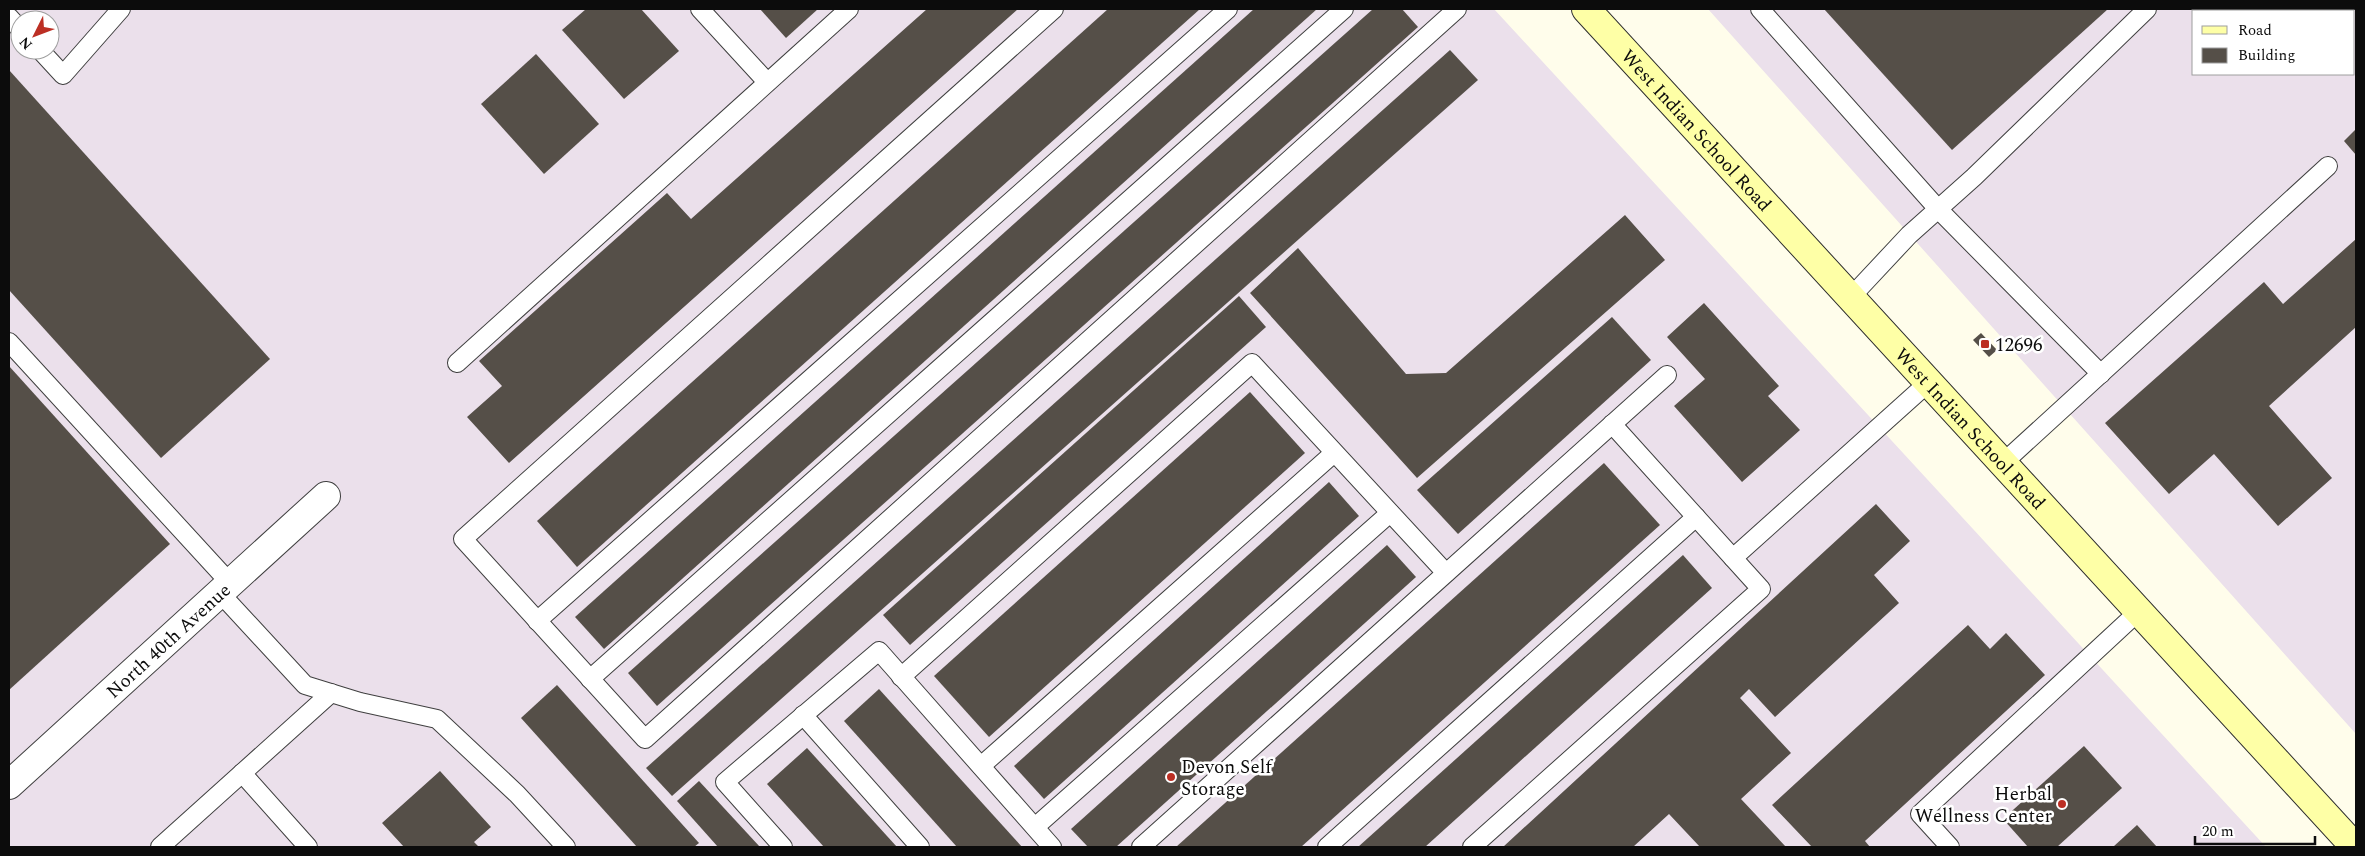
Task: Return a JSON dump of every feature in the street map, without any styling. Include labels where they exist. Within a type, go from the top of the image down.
[{"type":"main road","name":"West Indian School Road","points":[[1586,9],[2139,611],[2347,844]]},
{"type":"street","name":"North 40th Avenue","points":[[9,785],[326,496]]},
{"type":"lane","points":[[49,60],[63,75],[121,9]]},
{"type":"lane","points":[[700,9],[767,82]]},
{"type":"lane","points":[[457,363],[849,9]]},
{"type":"lane","points":[[1054,9],[463,539],[645,740],[1445,12]]},
{"type":"lane","points":[[537,621],[1228,9]]},
{"type":"lane","points":[[590,679],[1344,9]]},
{"type":"lane","points":[[1760,9],[1938,209],[2101,374]]},
{"type":"lane","points":[[1851,297],[1909,235],[1974,177],[2147,9]]},
{"type":"lane","points":[[2003,463],[2328,166]]},
{"type":"lane","points":[[9,342],[225,588],[305,685],[360,702],[437,719],[517,794],[566,847]]},
{"type":"lane","points":[[901,677],[1252,363],[1446,573]]},
{"type":"lane","points":[[1141,847],[1667,375]]},
{"type":"lane","points":[[1733,558],[1929,382]]},
{"type":"lane","points":[[1472,847],[1761,589],[1612,424]]},
{"type":"lane","points":[[981,766],[1334,452]]},
{"type":"lane","points":[[1035,827],[1390,513]]},
{"type":"lane","points":[[1327,847],[1696,517]]},
{"type":"lane","points":[[1950,847],[1920,814],[2139,611]]},
{"type":"lane","points":[[783,847],[725,782],[879,651],[1052,847]]},
{"type":"lane","points":[[160,847],[331,693]]},
{"type":"lane","points":[[803,716],[920,847]]},
{"type":"lane","points":[[242,773],[308,847]]},
{"type":"shaded area","points":[[9,9],[1494,9],[2266,847],[9,847]]},
{"type":"shaded area","points":[[1708,9],[2356,9],[2356,734]]},
{"type":"building","points":[[586,9],[641,9],[679,51],[624,99],[562,30]]},
{"type":"building","points":[[760,9],[818,9],[786,38]]},
{"type":"building","points":[[927,9],[1018,9],[509,463],[467,417],[502,386],[479,361],[667,193],[691,219]]},
{"type":"building","points":[[1108,9],[1200,9],[577,567],[537,521]]},
{"type":"building","points":[[1254,9],[1317,9],[604,649],[575,617]]},
{"type":"building","points":[[1373,9],[1402,9],[1418,27],[657,706],[628,673]]},
{"type":"building","points":[[1824,9],[2108,9],[1952,150]]},
{"type":"building","points":[[1450,50],[1478,80],[672,796],[646,768]]},
{"type":"building","points":[[536,54],[599,124],[544,174],[481,104]]},
{"type":"building","points":[[9,70],[270,359],[161,458],[9,290]]},
{"type":"building","points":[[2356,129],[2356,155],[2344,141]]},
{"type":"building","points":[[1625,215],[1665,260],[1417,478],[1250,293],[1298,248],[1406,374],[1446,373]]},
{"type":"building","points":[[2356,239],[2356,327],[2269,406],[2332,478],[2278,526],[2214,454],[2169,494],[2105,423],[2264,282],[2283,304]]},
{"type":"building","points":[[1239,296],[1266,327],[910,645],[883,615]]},
{"type":"building","points":[[1704,303],[1779,386],[1768,396],[1800,430],[1742,482],[1674,406],[1705,379],[1667,337]]},
{"type":"building","points":[[1612,317],[1651,360],[1458,534],[1417,490]]},
{"type":"building","points":[[1981,333],[1997,350],[1989,357],[1973,340]]},
{"type":"building","points":[[9,366],[170,544],[9,690]]},
{"type":"building","points":[[1250,392],[1305,453],[989,737],[934,676]]},
{"type":"building","points":[[1604,463],[1660,525],[1301,847],[1176,847]]},
{"type":"building","points":[[1329,482],[1359,516],[1044,799],[1014,766]]},
{"type":"building","points":[[1876,504],[1910,541],[1874,575],[1899,603],[1775,717],[1749,689],[1740,698],[1791,753],[1741,799],[1786,847],[1700,847],[1669,814],[1633,847],[1503,847]]},
{"type":"building","points":[[1387,545],[1416,577],[1116,847],[1088,847],[1071,829]]},
{"type":"building","points":[[1683,555],[1712,588],[1425,847],[1358,847]]},
{"type":"building","points":[[1968,625],[1990,649],[2006,633],[2045,675],[1865,841],[1870,847],[1812,847],[1772,805]]},
{"type":"building","points":[[557,685],[699,843],[694,847],[637,847],[521,718]]},
{"type":"building","points":[[879,689],[1022,847],[957,847],[844,721]]},
{"type":"building","name":"Herbal Wellness Center","points":[[2084,746],[2122,788],[2057,847],[2028,847],[2003,819]]},
{"type":"building","points":[[807,748],[897,847],[824,847],[767,784]]},
{"type":"building","points":[[440,771],[491,827],[474,842],[479,847],[404,847],[382,823]]},
{"type":"building","points":[[699,781],[760,847],[718,847],[677,801]]},
{"type":"building","points":[[2137,825],[2157,847],[2113,847]]},
{"type":"place","name":"12696","points":[[1985,344]]},
{"type":"place","name":"Devon Self Storage","points":[[1171,777]]},
{"type":"place","name":"Herbal Wellness Center","points":[[2062,804]]}]
